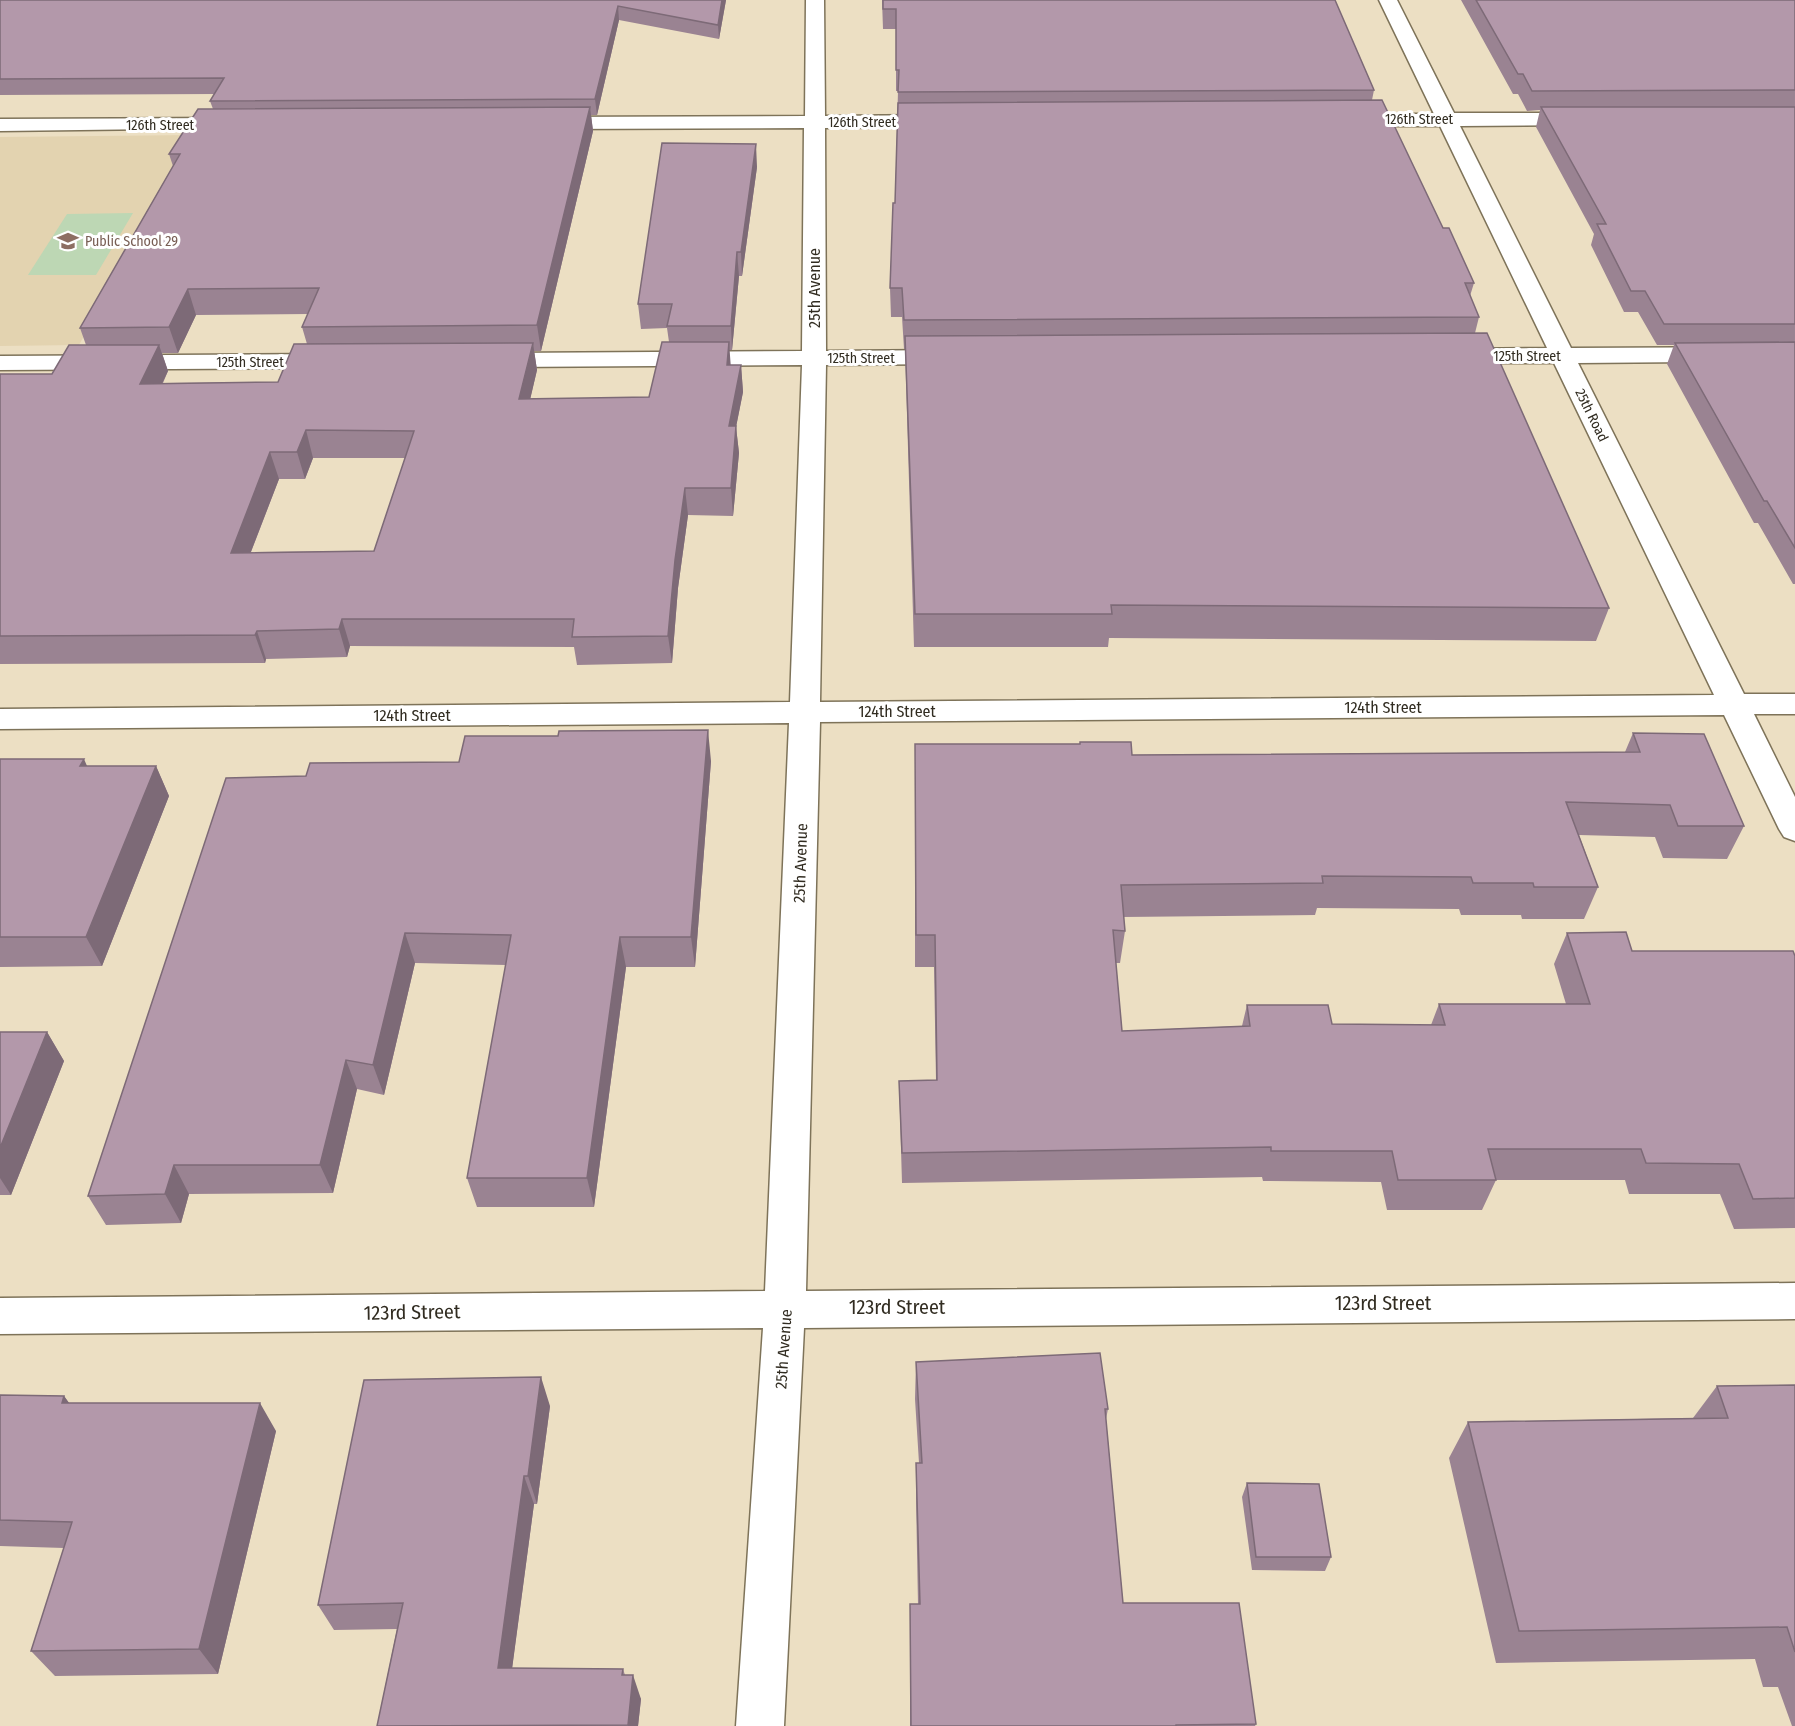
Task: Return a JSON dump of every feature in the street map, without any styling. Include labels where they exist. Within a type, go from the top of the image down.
[{"type":"street","name":"25th Avenue","points":[[760,1726],[785,1308],[805,712],[814,358],[815,0]]},
{"type":"street","name":"25th Road","points":[[1388,0],[1795,830]]},
{"type":"street","name":"126th Street","points":[[1329,120],[1597,119]]},
{"type":"street","name":"126th Street","points":[[534,123],[962,121]]},
{"type":"street","name":"126th Street","points":[[0,125],[249,124]]},
{"type":"street","name":"125th Street","points":[[1429,356],[1795,354]]},
{"type":"street","name":"125th Street","points":[[474,360],[977,357]]},
{"type":"street","name":"125th Street","points":[[0,363],[355,361]]},
{"type":"street","name":"124th Street","points":[[0,719],[1795,704]]},
{"type":"street","name":"123rd Street","points":[[0,1316],[1795,1301]]},
{"type":"shaded area","name":"Public School 29","points":[[194,135],[79,345],[0,346],[0,137]]},
{"type":"green space","points":[[133,213],[96,275],[28,275],[67,214]]},
{"type":"building","points":[[0,0],[722,0],[718,25],[618,6],[595,99],[210,101],[224,78],[0,79]]},
{"type":"building","points":[[883,0],[1335,0],[1374,90],[898,92],[896,9],[883,9]]},
{"type":"building","points":[[1476,0],[1795,0],[1795,90],[1532,91],[1523,74],[1518,74]]},
{"type":"building","points":[[1382,100],[1443,228],[1449,228],[1474,283],[1465,283],[1479,317],[904,320],[902,288],[890,288],[898,103]]},
{"type":"building","points":[[590,107],[537,325],[302,327],[319,288],[188,289],[169,327],[80,328],[180,154],[169,154],[198,109]]},
{"type":"building","points":[[1541,107],[1795,107],[1795,324],[1664,324],[1645,291],[1631,291],[1597,224],[1606,224]]},
{"type":"building","points":[[662,143],[756,144],[741,252],[737,252],[731,326],[667,326],[672,304],[638,304]]},
{"type":"building","points":[[1487,333],[1609,608],[1111,605],[1112,614],[915,614],[905,336]]},
{"type":"building","points":[[662,342],[729,342],[727,365],[741,365],[729,426],[736,426],[731,488],[685,488],[668,636],[572,637],[574,619],[342,619],[339,629],[257,631],[255,635],[0,636],[0,374],[52,374],[69,345],[159,345],[140,384],[278,382],[294,344],[533,343],[519,399],[649,397]],"holes":[[[306,430],[414,431],[374,551],[231,553],[270,452],[297,452]]]},
{"type":"building","points":[[1795,342],[1795,548],[1767,501],[1764,501],[1675,343]]},
{"type":"building","points":[[708,730],[691,937],[620,937],[587,1178],[467,1178],[511,935],[405,933],[373,1065],[346,1060],[320,1165],[174,1165],[165,1194],[88,1196],[226,778],[306,776],[310,763],[459,762],[465,736],[558,736],[559,731]]},
{"type":"building","points":[[1633,733],[1704,734],[1744,826],[1678,826],[1670,805],[1566,802],[1598,887],[1534,887],[1533,883],[1473,883],[1471,877],[1322,876],[1323,883],[1121,885],[1125,931],[1113,930],[1122,1031],[1250,1026],[1247,1005],[1328,1005],[1332,1024],[1445,1025],[1439,1004],[1590,1004],[1567,933],[1626,932],[1632,951],[1793,951],[1795,956],[1795,1198],[1753,1199],[1739,1164],[1646,1163],[1641,1149],[1488,1149],[1496,1180],[1398,1180],[1392,1151],[1271,1151],[1271,1147],[902,1153],[899,1081],[937,1080],[935,935],[916,935],[915,744],[1131,742],[1132,755],[1640,752]]},
{"type":"building","points":[[0,759],[84,759],[80,766],[156,766],[86,937],[0,937]]},
{"type":"building","points":[[0,1032],[47,1032],[0,1148]]},
{"type":"building","points":[[1100,1353],[1108,1409],[1105,1409],[1123,1603],[1239,1603],[1256,1724],[911,1726],[910,1604],[920,1604],[916,1463],[922,1463],[916,1362]]},
{"type":"building","points":[[541,1377],[528,1476],[524,1476],[498,1668],[623,1669],[622,1675],[633,1675],[628,1725],[377,1726],[403,1603],[318,1605],[364,1380]]},
{"type":"building","points":[[1795,1385],[1795,1652],[1787,1627],[1519,1631],[1468,1422],[1728,1418],[1717,1386]]},
{"type":"building","points":[[0,1395],[64,1396],[62,1403],[260,1403],[199,1649],[31,1651],[72,1522],[0,1520]]},
{"type":"building","points":[[1247,1483],[1319,1484],[1331,1557],[1256,1557]]},
{"type":"place","name":"Public School 29","points":[[68,241]]}]
